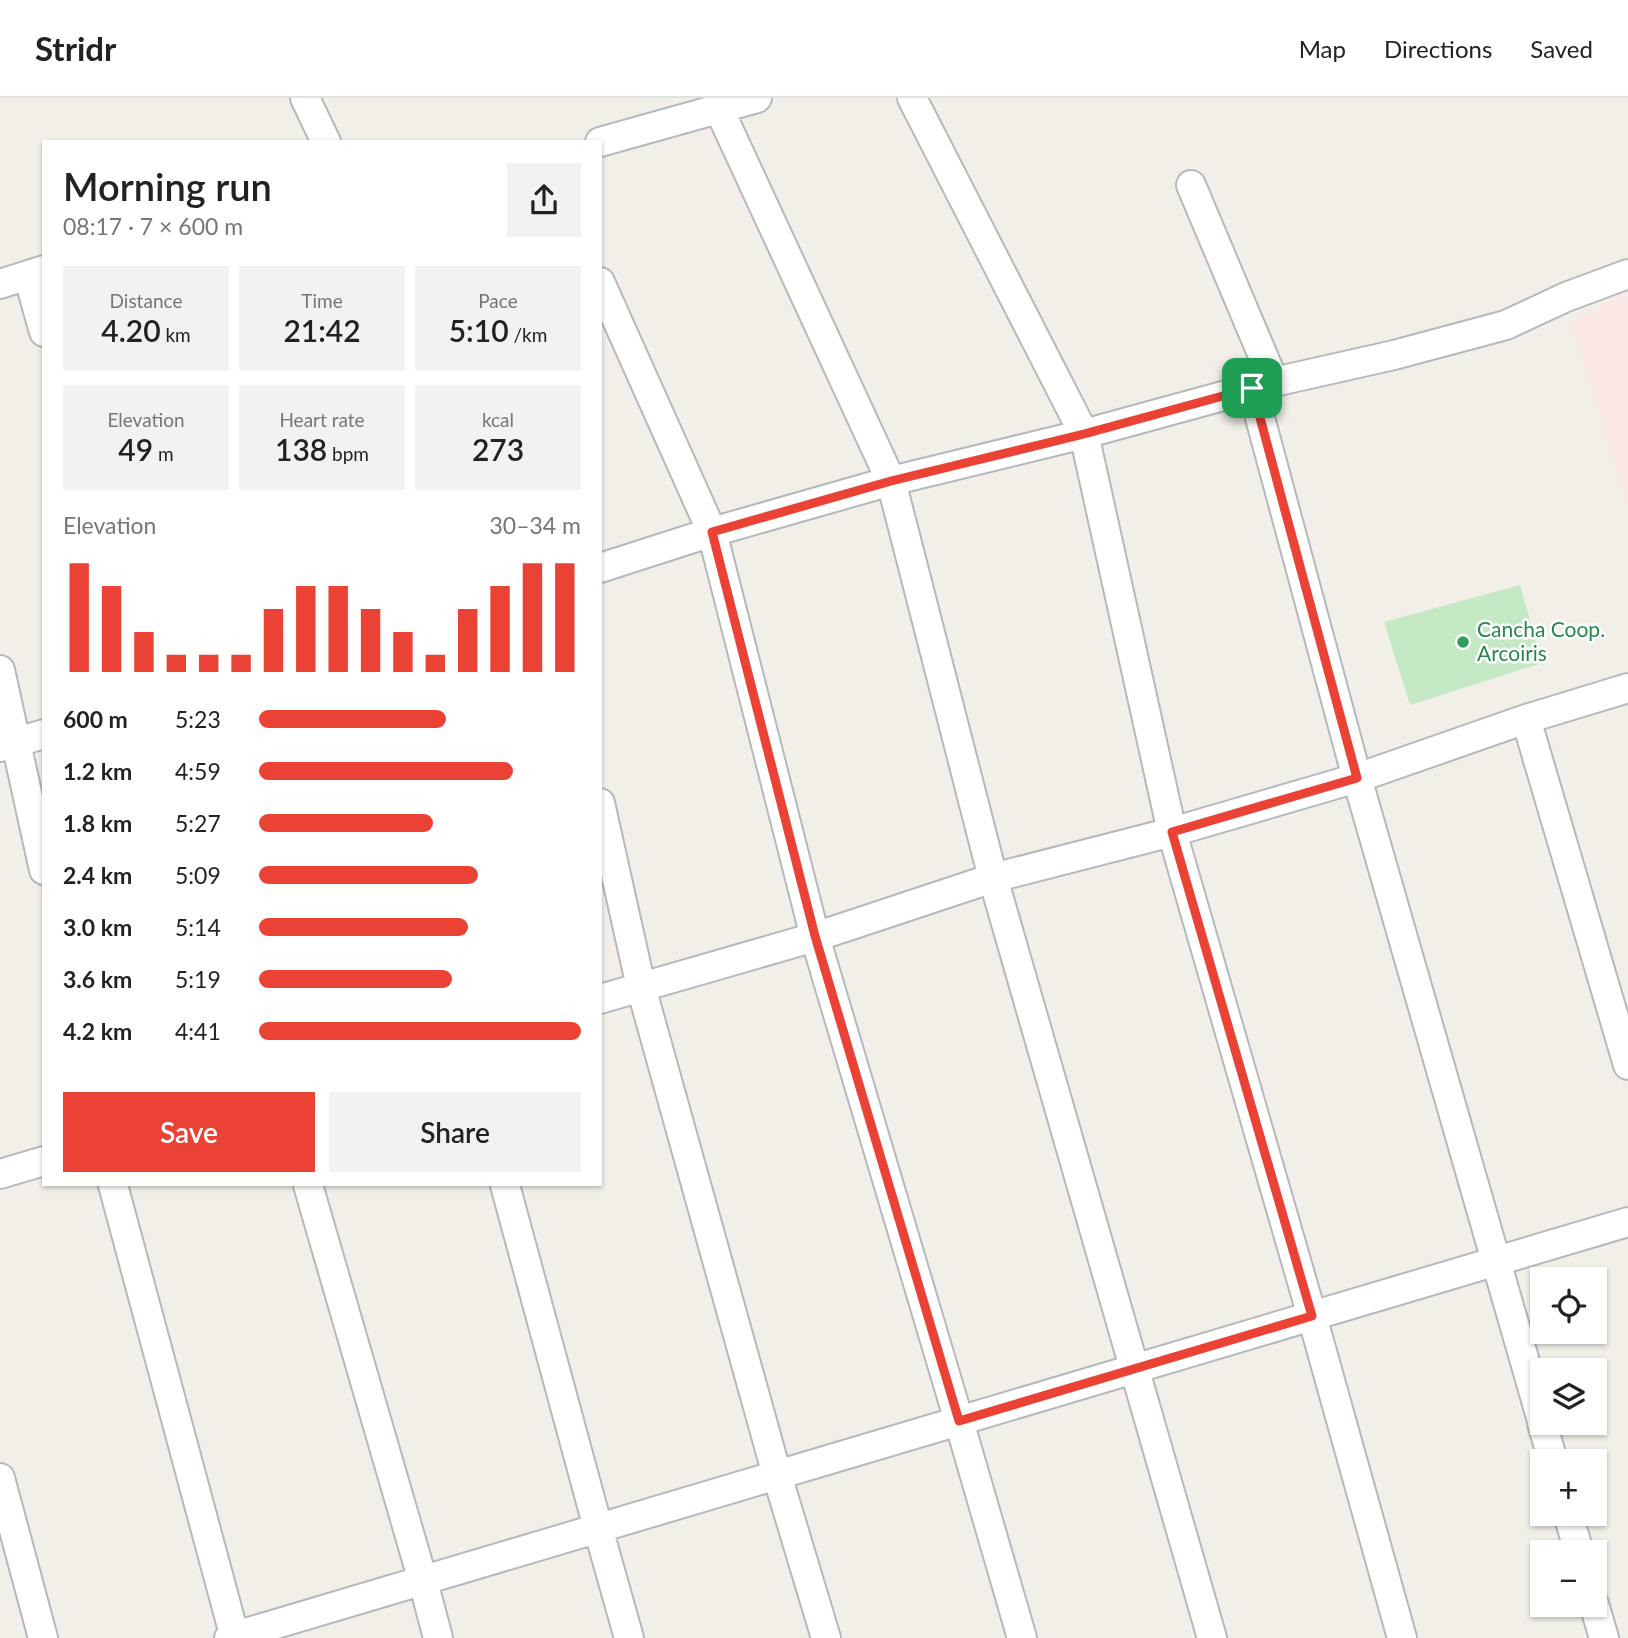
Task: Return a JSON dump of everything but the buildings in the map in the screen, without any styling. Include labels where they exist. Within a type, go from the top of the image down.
[{"type":"street","points":[[305,98],[325,140]]},
{"type":"street","points":[[602,141],[757,98]]},
{"type":"street","points":[[912,98],[1084,434],[1172,832],[1402,1638]]},
{"type":"street","points":[[719,108],[891,481],[993,878],[1212,1638]]},
{"type":"street","points":[[1191,186],[1263,385],[1357,778],[1530,1380]]},
{"type":"street","points":[[0,284],[36,273],[42,317]]},
{"type":"street","points":[[602,567],[712,532],[891,481],[1506,325],[1566,297],[1628,274]]},
{"type":"street","points":[[602,286],[712,532],[815,936],[1022,1638]]},
{"type":"street","points":[[0,670],[8,744],[42,863]]},
{"type":"street","points":[[602,998],[815,936],[993,878],[1172,832],[1357,778],[1526,719],[1628,688]]},
{"type":"street","points":[[1526,719],[1628,1065]]},
{"type":"street","points":[[8,744],[42,735]]},
{"type":"street","points":[[602,812],[641,987],[777,1475],[826,1638]]},
{"type":"street","points":[[0,1174],[42,1162]]},
{"type":"street","points":[[113,1186],[233,1637],[1628,1222]]},
{"type":"street","points":[[308,1186],[438,1638]]},
{"type":"street","points":[[505,1186],[629,1638]]},
{"type":"street","points":[[0,1478],[43,1638]]},
{"type":"street","points":[[1598,1617],[1604,1638]]},
{"type":"shaded area","points":[[1628,291],[1628,505],[1572,322]]},
{"type":"green space","name":"Cancha Coop. Arcoiris","points":[[1520,585],[1542,663],[1410,705],[1384,622]]},
{"type":"place","name":"Cancha Coop. Arcoiris","points":[[1463,642]]},
{"type":"route","points":[[1252,388],[1357,778],[1172,832],[1312,1316],[959,1421],[815,936],[712,532],[891,481],[1084,434],[1252,388]]}]
